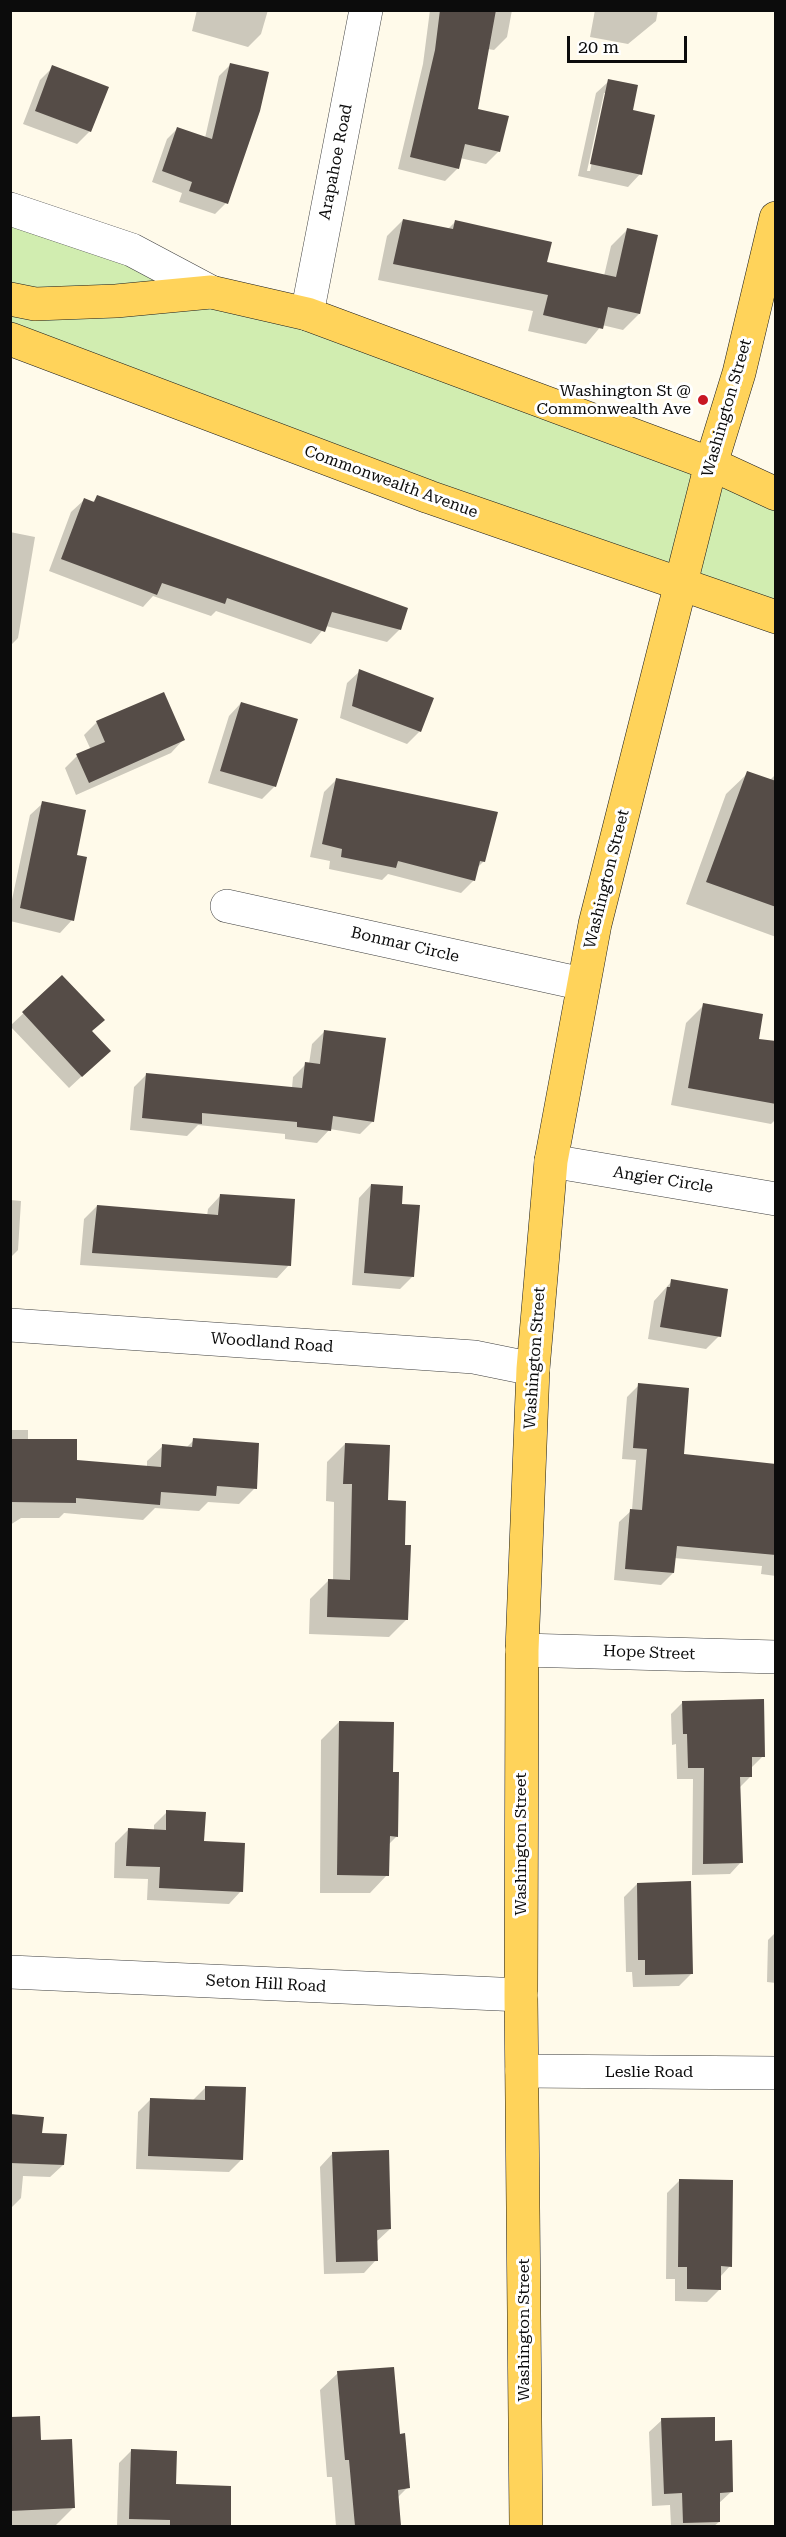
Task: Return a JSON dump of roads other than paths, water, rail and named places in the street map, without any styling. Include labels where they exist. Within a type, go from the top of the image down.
[{"type":"main road","name":"Washington Street","points":[[526,2526],[521,1995],[522,1650],[533,1369],[551,1161],[582,984],[595,924],[711,464],[739,374],[776,218]]},
{"type":"main road","points":[[10,299],[46,303],[116,301],[211,292],[306,314],[711,464],[775,494]]},
{"type":"main road","name":"Commonwealth Avenue","points":[[10,339],[429,497],[776,617]]},
{"type":"street","name":"Arapahoe Road","points":[[306,314],[366,10]]},
{"type":"street","points":[[10,209],[132,250],[211,292]]},
{"type":"street","name":"Bonmar Circle","points":[[227,906],[582,984]]},
{"type":"street","name":"Angier Circle","points":[[551,1161],[776,1198]]},
{"type":"street","name":"Woodland Road","points":[[10,1325],[474,1357],[533,1369]]},
{"type":"street","name":"Hope Street","points":[[522,1650],[776,1657]]},
{"type":"street","name":"Seton Hill Road","points":[[10,1972],[521,1995]]},
{"type":"street","name":"Leslie Road","points":[[522,2071],[776,2073]]},
{"type":"place","name":"Washington St @ Commonwealth Ave","points":[[703,400]]}]
